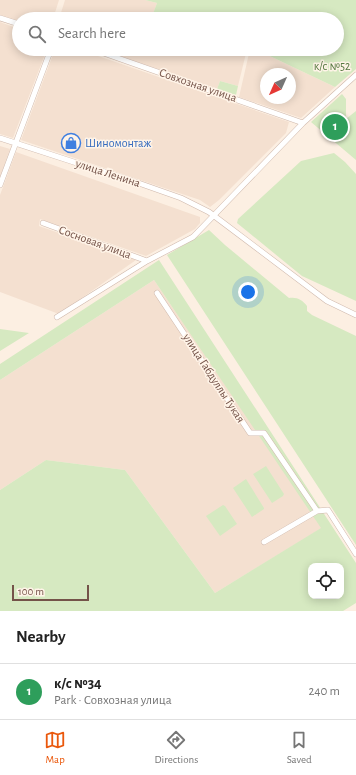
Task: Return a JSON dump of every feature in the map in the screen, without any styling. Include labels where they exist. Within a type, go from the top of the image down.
[{"type":"street","points":[[0,18],[12,22]]},
{"type":"street","points":[[0,185],[48,56]]},
{"type":"street","name":"Совхозная улица","points":[[112,56],[303,123]]},
{"type":"street","points":[[57,317],[147,261],[193,237],[303,123],[356,75]]},
{"type":"street","name":"улица Ленина","points":[[0,138],[175,196],[213,215],[327,301],[356,315]]},
{"type":"street","name":"Сосновая улица","points":[[43,223],[147,261]]},
{"type":"street","name":"улица Габдуллы Тукая","points":[[157,293],[250,433],[264,433],[317,511]]},
{"type":"street","points":[[264,542],[317,511],[328,510],[356,554]]},
{"type":"shaded area","points":[[0,0],[59,0],[55,12],[12,12],[12,22],[0,18]]},
{"type":"shaded area","points":[[65,0],[145,0],[157,3],[154,12],[61,12]]},
{"type":"shaded area","points":[[0,22],[12,26],[12,56],[44,56],[13,138],[0,134]]},
{"type":"shaded area","points":[[52,56],[98,56],[289,122],[286,133],[219,200],[210,207],[200,200],[21,140]]},
{"type":"shaded area","points":[[120,56],[245,56],[238,86],[220,81],[217,89]]},
{"type":"shaded area","points":[[248,56],[270,56],[295,68],[260,68],[260,104],[296,104],[296,68],[335,87],[301,118],[239,97]]},
{"type":"shaded area","points":[[0,146],[10,149],[0,177]]},
{"type":"shaded area","points":[[16,152],[200,217],[200,223],[195,229],[146,256],[40,219],[39,226],[136,260],[59,314],[0,292],[0,195]]},
{"type":"shaded area","points":[[154,280],[322,528],[215,593],[125,470],[46,460],[0,490],[0,380]]},
{"type":"green space","name":"к/с №52","points":[[145,0],[356,0],[356,69],[335,87],[270,56],[344,56],[344,12],[154,12],[157,3]]},
{"type":"green space","points":[[220,81],[238,86],[236,95],[217,89]]},
{"type":"green space","points":[[342,94],[346,99],[346,119],[356,111],[356,160],[311,122]]},
{"type":"green space","points":[[334,153],[356,174],[356,301],[302,276],[237,223],[238,219],[301,161]]},
{"type":"green space","points":[[209,230],[289,298],[300,299],[307,306],[307,311],[312,315],[356,336],[356,545],[167,255]]},
{"type":"green space","points":[[159,260],[356,563],[356,603],[343,611],[0,611],[0,490],[46,460],[125,470],[215,593],[321,528],[154,280],[0,380],[0,364]]},
{"type":"green space","points":[[0,329],[29,333],[0,351]]},
{"type":"green space","points":[[266,466],[284,494],[272,503],[253,474]]},
{"type":"green space","points":[[246,479],[264,508],[252,517],[233,488]]},
{"type":"green space","points":[[223,505],[237,524],[220,536],[206,516]]},
{"type":"place","name":"к/с №34","points":[[335,127]]},
{"type":"place","name":"Шиномонтаж","points":[[71,143]]}]
